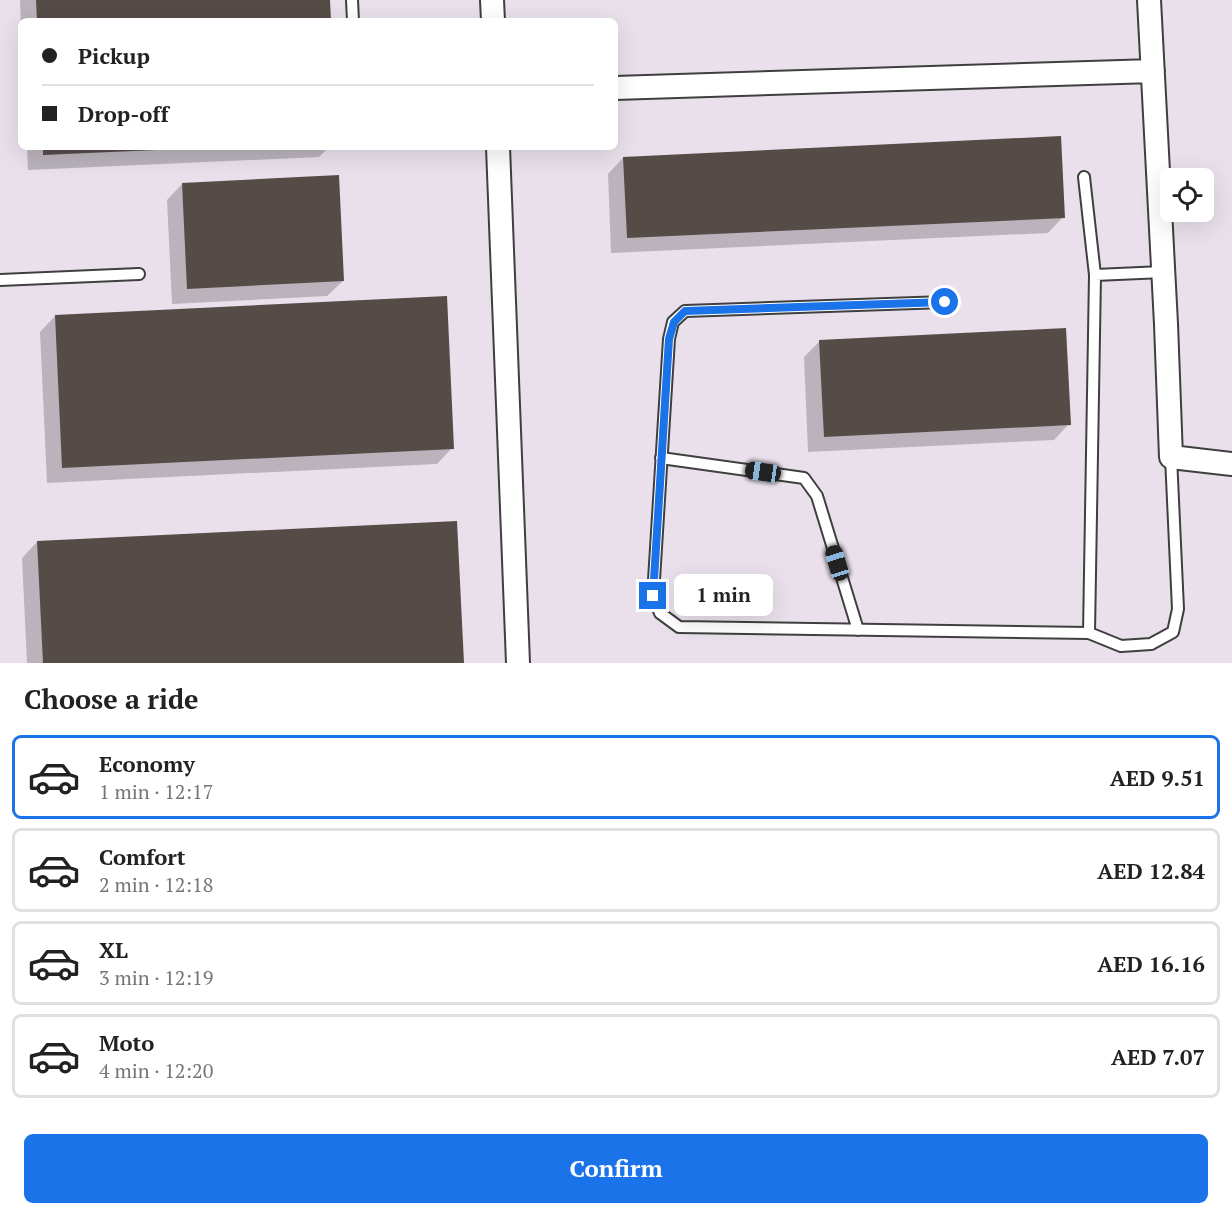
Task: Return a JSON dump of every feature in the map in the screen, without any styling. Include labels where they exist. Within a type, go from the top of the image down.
[{"type":"street","points":[[492,0],[493,18]]},
{"type":"street","points":[[1149,0],[1171,458],[1232,465]]},
{"type":"street","points":[[618,88],[1153,71]]},
{"type":"street","points":[[498,150],[519,663]]},
{"type":"lane","points":[[352,0],[353,18]]},
{"type":"lane","points":[[1084,177],[1095,275],[1089,633]]},
{"type":"lane","points":[[1095,275],[1163,272]]},
{"type":"lane","points":[[0,280],[139,274]]},
{"type":"lane","points":[[945,302],[685,311],[674,322],[669,339],[653,596],[660,614],[679,627],[1089,633],[1121,646],[1152,644],[1173,632],[1178,609],[1171,458]]},
{"type":"lane","points":[[661,458],[804,478],[817,496],[858,630]]},
{"type":"shaded area","points":[[0,0],[1232,0],[1232,663],[0,663]]},
{"type":"building","points":[[36,0],[330,0],[331,18],[37,18]]},
{"type":"building","points":[[1061,136],[1065,218],[627,238],[623,157]]},
{"type":"building","points":[[43,150],[156,150],[43,155]]},
{"type":"building","points":[[339,175],[344,281],[187,289],[182,183]]},
{"type":"building","points":[[447,296],[454,449],[62,468],[55,315]]},
{"type":"building","points":[[1066,328],[1071,425],[824,437],[819,340]]},
{"type":"building","points":[[457,521],[464,663],[43,663],[37,541]]},
{"type":"route","points":[[653,596],[669,339],[674,322],[685,311],[945,302]]}]
